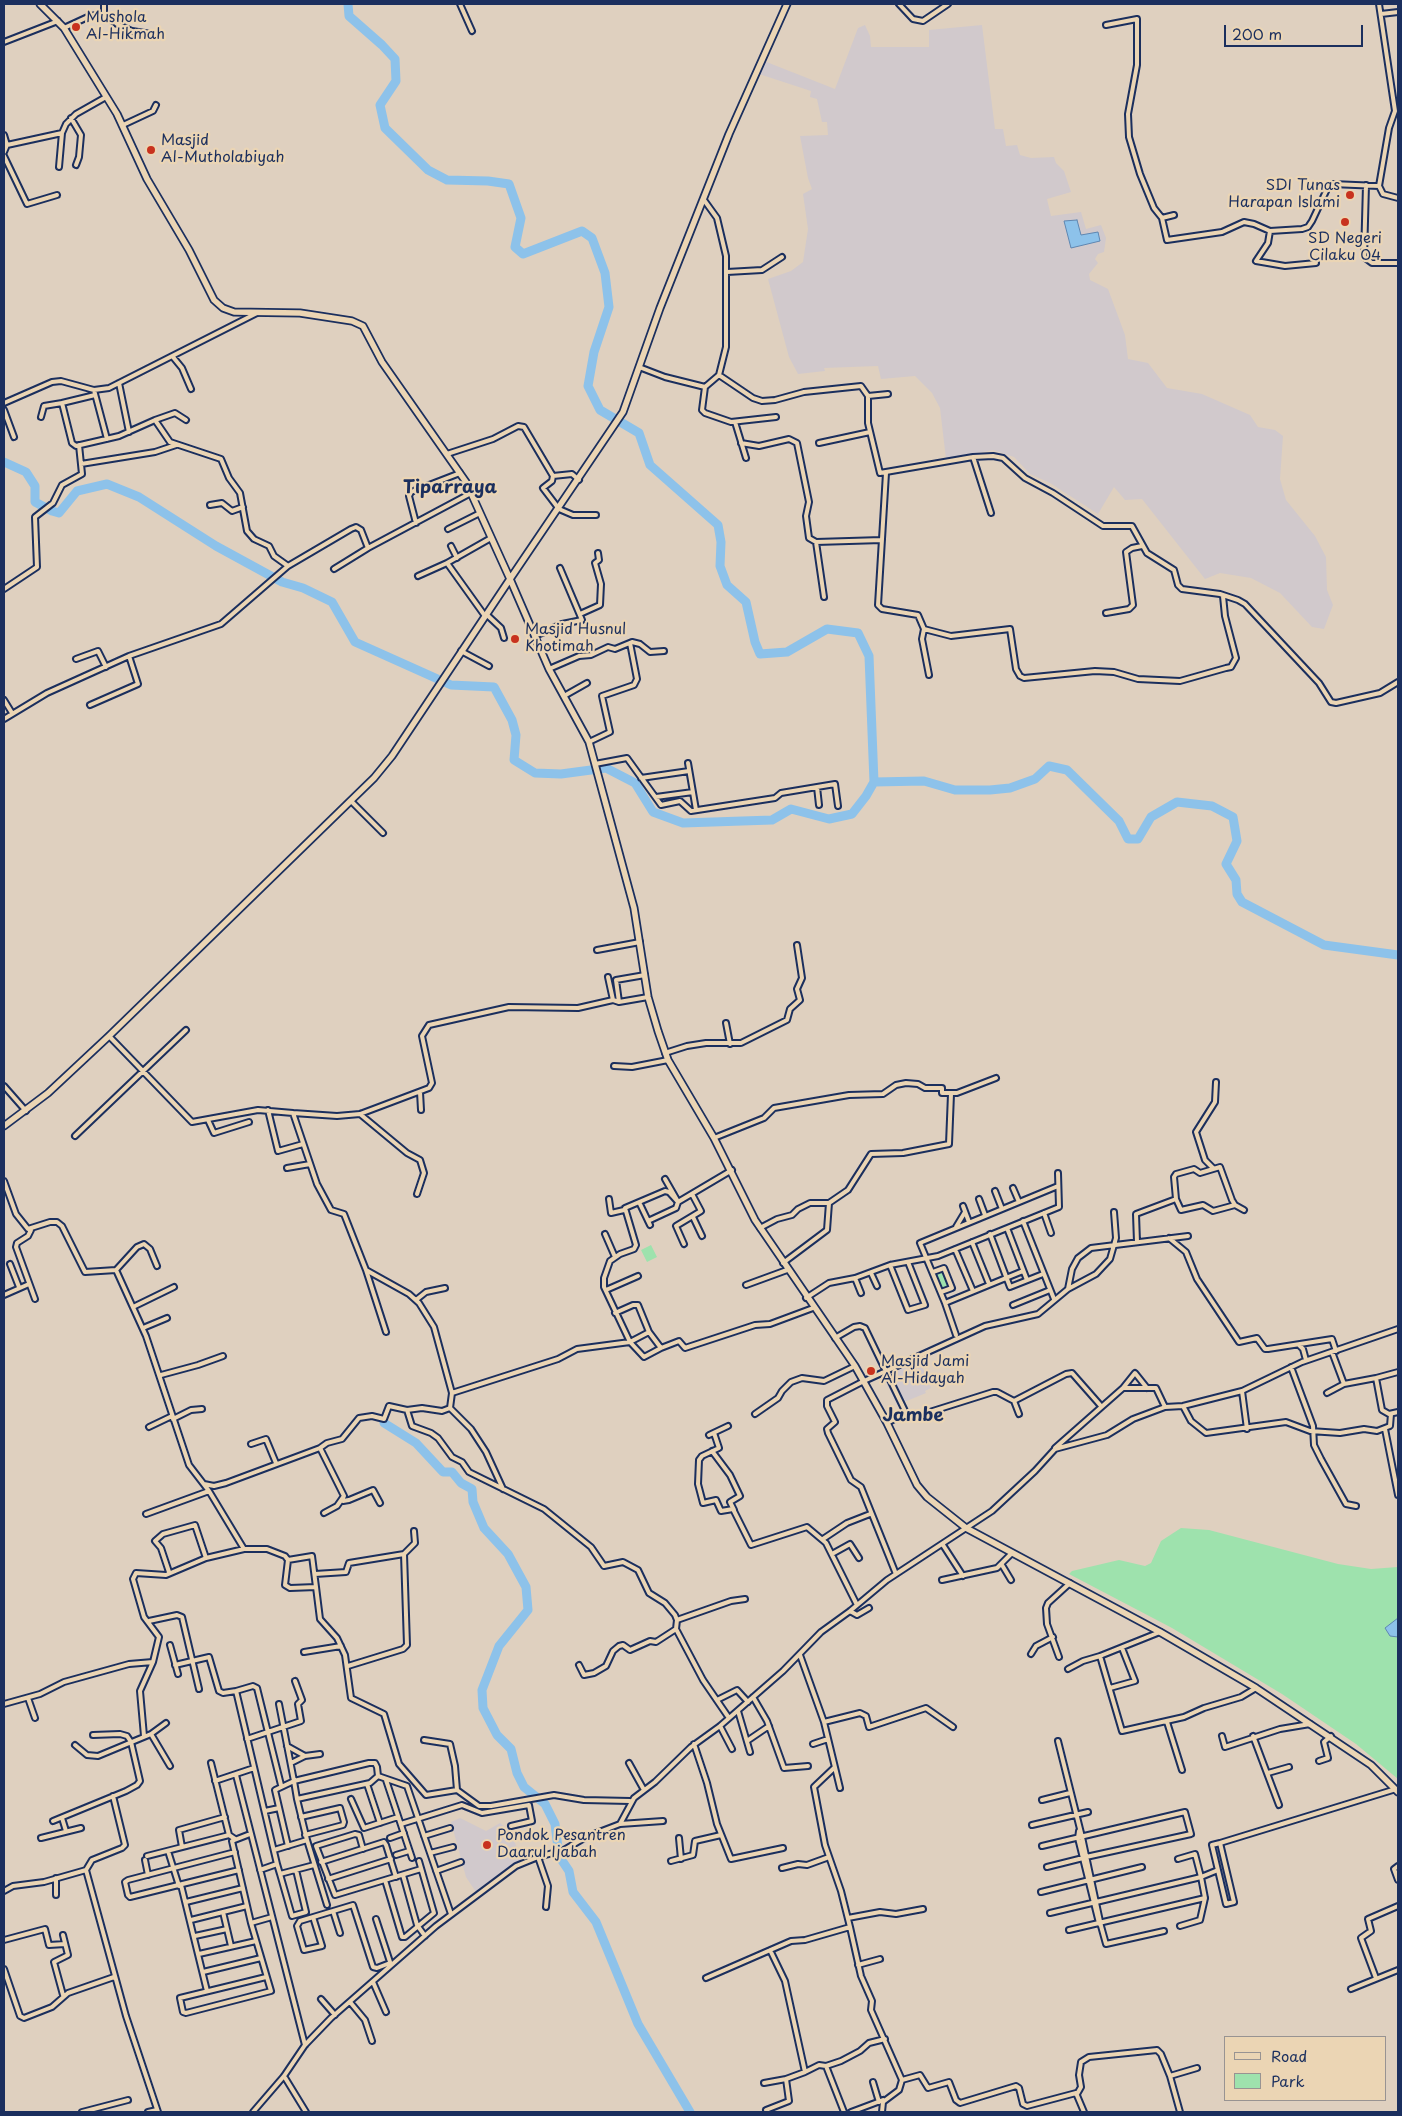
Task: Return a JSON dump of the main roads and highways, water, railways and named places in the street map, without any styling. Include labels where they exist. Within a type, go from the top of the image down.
[{"type":"water","points":[[1077,220],[1081,235],[1098,232],[1100,241],[1071,248],[1064,221]]},
{"type":"water","points":[[1398,1618],[1398,1637],[1390,1636],[1385,1628]]},
{"type":"waterway","points":[[4,462],[26,472],[35,486],[35,502],[59,513],[77,491],[107,484],[139,497],[216,546],[282,582],[303,588],[332,602],[355,642],[451,685],[494,687],[512,720],[516,735],[514,760],[535,773],[561,774],[606,768],[635,783],[653,812],[683,823],[772,820],[791,809],[829,819],[852,814],[866,796],[874,782],[869,656],[858,633],[827,629],[787,652],[760,654],[755,642],[746,602],[727,585],[720,566],[721,542],[718,525],[650,465],[639,433],[600,410],[588,386],[594,352],[609,307],[605,273],[592,238],[582,231],[523,254],[515,247],[521,218],[509,184],[488,181],[447,180],[428,170],[385,128],[380,105],[396,81],[395,59],[349,16],[348,4]]},
{"type":"waterway","points":[[874,782],[924,781],[955,790],[990,790],[1010,788],[1035,779],[1049,766],[1067,770],[1119,821],[1128,839],[1138,839],[1151,817],[1177,802],[1212,806],[1233,817],[1237,841],[1226,864],[1236,880],[1237,894],[1242,902],[1324,945],[1398,955]]},
{"type":"waterway","points":[[384,1423],[416,1443],[443,1472],[452,1472],[461,1483],[472,1489],[473,1502],[484,1528],[508,1554],[526,1587],[528,1610],[499,1646],[482,1690],[483,1708],[497,1735],[511,1749],[517,1773],[524,1787],[545,1804],[555,1824],[559,1856],[569,1871],[573,1892],[596,1922],[638,2024],[690,2112]]},
{"type":"place","name":"Mushola Al-Hikmah","points":[[76,27]]},
{"type":"place","name":"Masjid Al-Mutholabiyah","points":[[151,150]]},
{"type":"place","name":"SDI Tunas Harapan Islami","points":[[1350,195]]},
{"type":"place","name":"SD Negeri Cilaku 04","points":[[1345,222]]},
{"type":"place","name":"Masjid Husnul Khotimah","points":[[515,639]]},
{"type":"place","name":"Masjid Jami Al-Hidayah","points":[[871,1371]]},
{"type":"place","name":"Pondok Pesantren Daarul Ijabah","points":[[487,1845]]},
{"type":"district","name":"Tiparraya","points":[[450,488]]},
{"type":"district","name":"Jambe","points":[[913,1416]]}]
